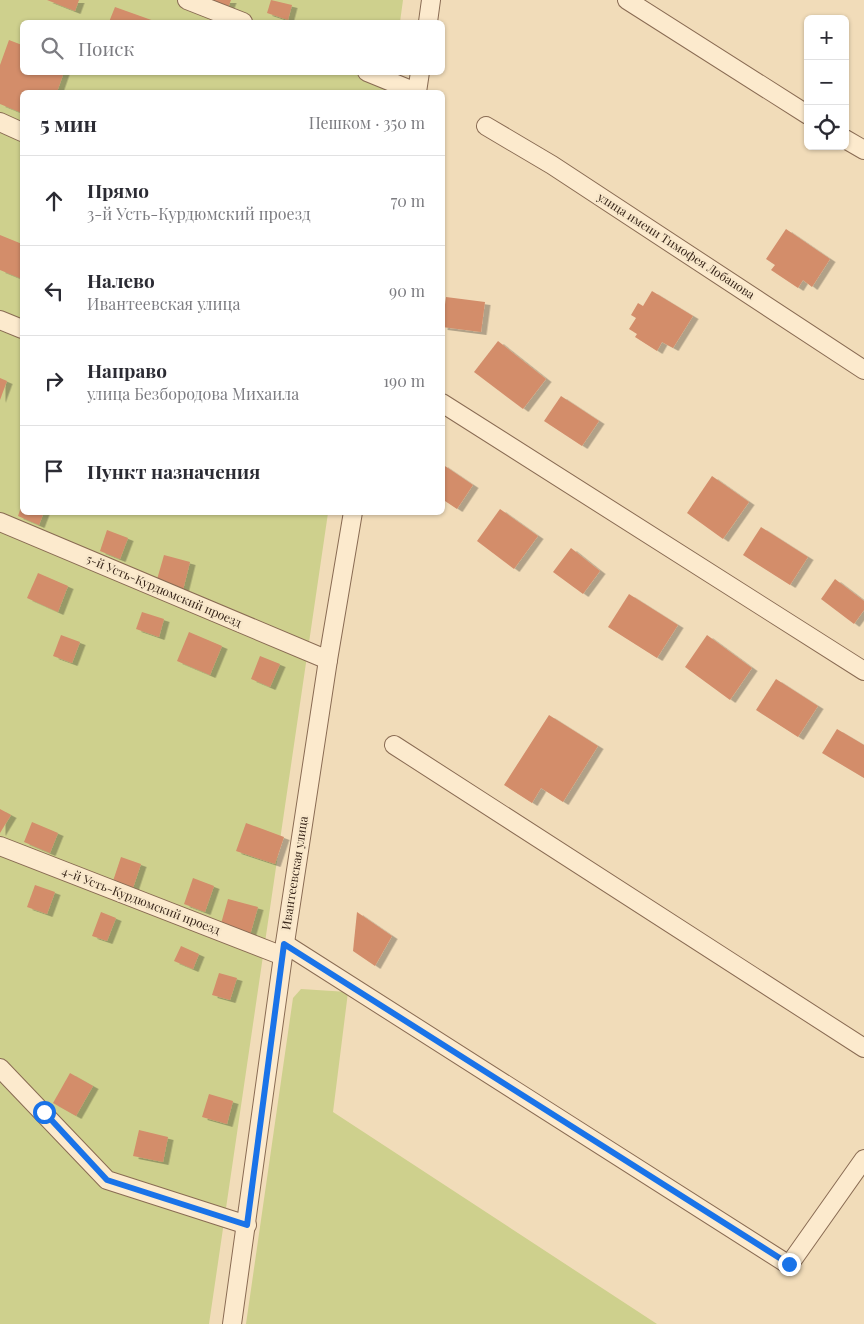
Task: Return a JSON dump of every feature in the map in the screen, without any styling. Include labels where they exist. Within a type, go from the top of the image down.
[{"type":"street","points":[[187,0],[238,20]]},
{"type":"street","points":[[428,20],[431,0]]},
{"type":"street","points":[[627,0],[804,112]]},
{"type":"street","points":[[374,75],[412,90]]},
{"type":"street","points":[[417,90],[420,75]]},
{"type":"street","points":[[0,122],[20,131]]},
{"type":"street","name":"улица имени Тимофея Лобанова","points":[[486,126],[552,165],[864,370]]},
{"type":"street","points":[[849,141],[864,150]]},
{"type":"street","points":[[0,320],[20,329]]},
{"type":"street","points":[[445,405],[864,672]]},
{"type":"street","name":"Ивантеевская улица","points":[[232,1324],[284,950],[328,660],[352,515]]},
{"type":"street","name":"5-й Усть-Курдюмский проезд","points":[[0,522],[328,660]]},
{"type":"street","points":[[394,745],[864,1048]]},
{"type":"street","name":"4-й Усть-Курдюмский проезд","points":[[0,846],[284,950],[789,1264],[864,1159]]},
{"type":"street","points":[[0,1068],[107,1180],[247,1225]]},
{"type":"green space","points":[[0,0],[403,0],[400,20],[20,20],[20,75],[393,75],[390,90],[20,90],[20,515],[328,515],[209,1324],[0,1324]]},
{"type":"green space","points":[[301,989],[348,992],[333,1112],[657,1324],[246,1324],[293,998]]},
{"type":"building","points":[[47,0],[79,0],[75,11]]},
{"type":"building","points":[[208,0],[231,0],[228,8]]},
{"type":"building","points":[[271,0],[292,5],[288,20],[267,13]]},
{"type":"building","points":[[115,7],[151,20],[110,20]]},
{"type":"building","points":[[9,40],[20,44],[20,75],[63,75],[58,90],[20,90],[20,112],[0,104],[0,65]]},
{"type":"building","points":[[786,229],[830,259],[812,287],[803,280],[798,288],[771,270],[775,265],[766,259]]},
{"type":"building","points":[[0,235],[20,243],[20,278],[0,270]]},
{"type":"building","points":[[652,291],[693,316],[673,348],[662,342],[657,351],[635,337],[637,334],[629,329],[636,318],[631,315],[638,303],[643,306]]},
{"type":"building","points":[[446,297],[485,302],[481,332],[445,327]]},
{"type":"building","points":[[498,341],[546,379],[523,409],[474,372]]},
{"type":"building","points":[[0,378],[7,381],[0,400]]},
{"type":"building","points":[[561,396],[599,421],[582,446],[544,421]]},
{"type":"building","points":[[445,466],[473,485],[457,509],[445,501]]},
{"type":"building","points":[[712,476],[749,502],[723,539],[687,513]]},
{"type":"building","points":[[500,509],[538,536],[514,569],[477,541]]},
{"type":"building","points":[[20,510],[20,515],[43,515],[39,525],[18,516]]},
{"type":"building","points":[[761,527],[808,557],[790,585],[743,555]]},
{"type":"building","points":[[107,530],[128,538],[120,559],[100,551]]},
{"type":"building","points":[[571,548],[600,571],[583,594],[553,572]]},
{"type":"building","points":[[164,555],[190,562],[183,590],[156,583]]},
{"type":"building","points":[[38,573],[68,586],[58,612],[27,598]]},
{"type":"building","points":[[835,579],[864,601],[864,610],[854,624],[821,599]]},
{"type":"building","points":[[629,594],[678,625],[657,658],[608,627]]},
{"type":"building","points":[[142,612],[164,619],[159,637],[136,629]]},
{"type":"building","points":[[189,632],[222,646],[210,675],[177,661]]},
{"type":"building","points":[[61,635],[80,642],[72,663],[53,656]]},
{"type":"building","points":[[707,635],[752,668],[730,700],[685,667]]},
{"type":"building","points":[[260,656],[280,664],[270,687],[251,679]]},
{"type":"building","points":[[776,679],[818,706],[798,737],[756,710]]},
{"type":"building","points":[[549,715],[598,746],[563,802],[541,788],[532,803],[504,785]]},
{"type":"building","points":[[837,729],[864,745],[864,778],[822,753]]},
{"type":"building","points":[[0,809],[11,815],[0,833]]},
{"type":"building","points":[[32,822],[58,833],[50,853],[24,842]]},
{"type":"building","points":[[246,823],[284,837],[275,864],[236,851]]},
{"type":"building","points":[[121,857],[141,864],[133,888],[113,881]]},
{"type":"building","points":[[193,878],[214,886],[205,912],[184,904]]},
{"type":"building","points":[[35,885],[55,892],[47,914],[27,907]]},
{"type":"building","points":[[228,899],[258,907],[250,935],[220,927]]},
{"type":"building","points":[[101,912],[116,918],[107,941],[92,936]]},
{"type":"building","points":[[357,912],[392,936],[375,966],[353,951]]},
{"type":"building","points":[[181,946],[199,954],[193,969],[174,961]]},
{"type":"building","points":[[219,973],[237,978],[230,1000],[212,995]]},
{"type":"building","points":[[70,1073],[93,1086],[76,1116],[53,1103]]},
{"type":"building","points":[[209,1094],[233,1101],[227,1124],[202,1117]]},
{"type":"building","points":[[139,1130],[168,1137],[163,1162],[133,1156]]},
{"type":"route","points":[[44,1112],[107,1180],[247,1225],[284,944],[789,1264]]}]
